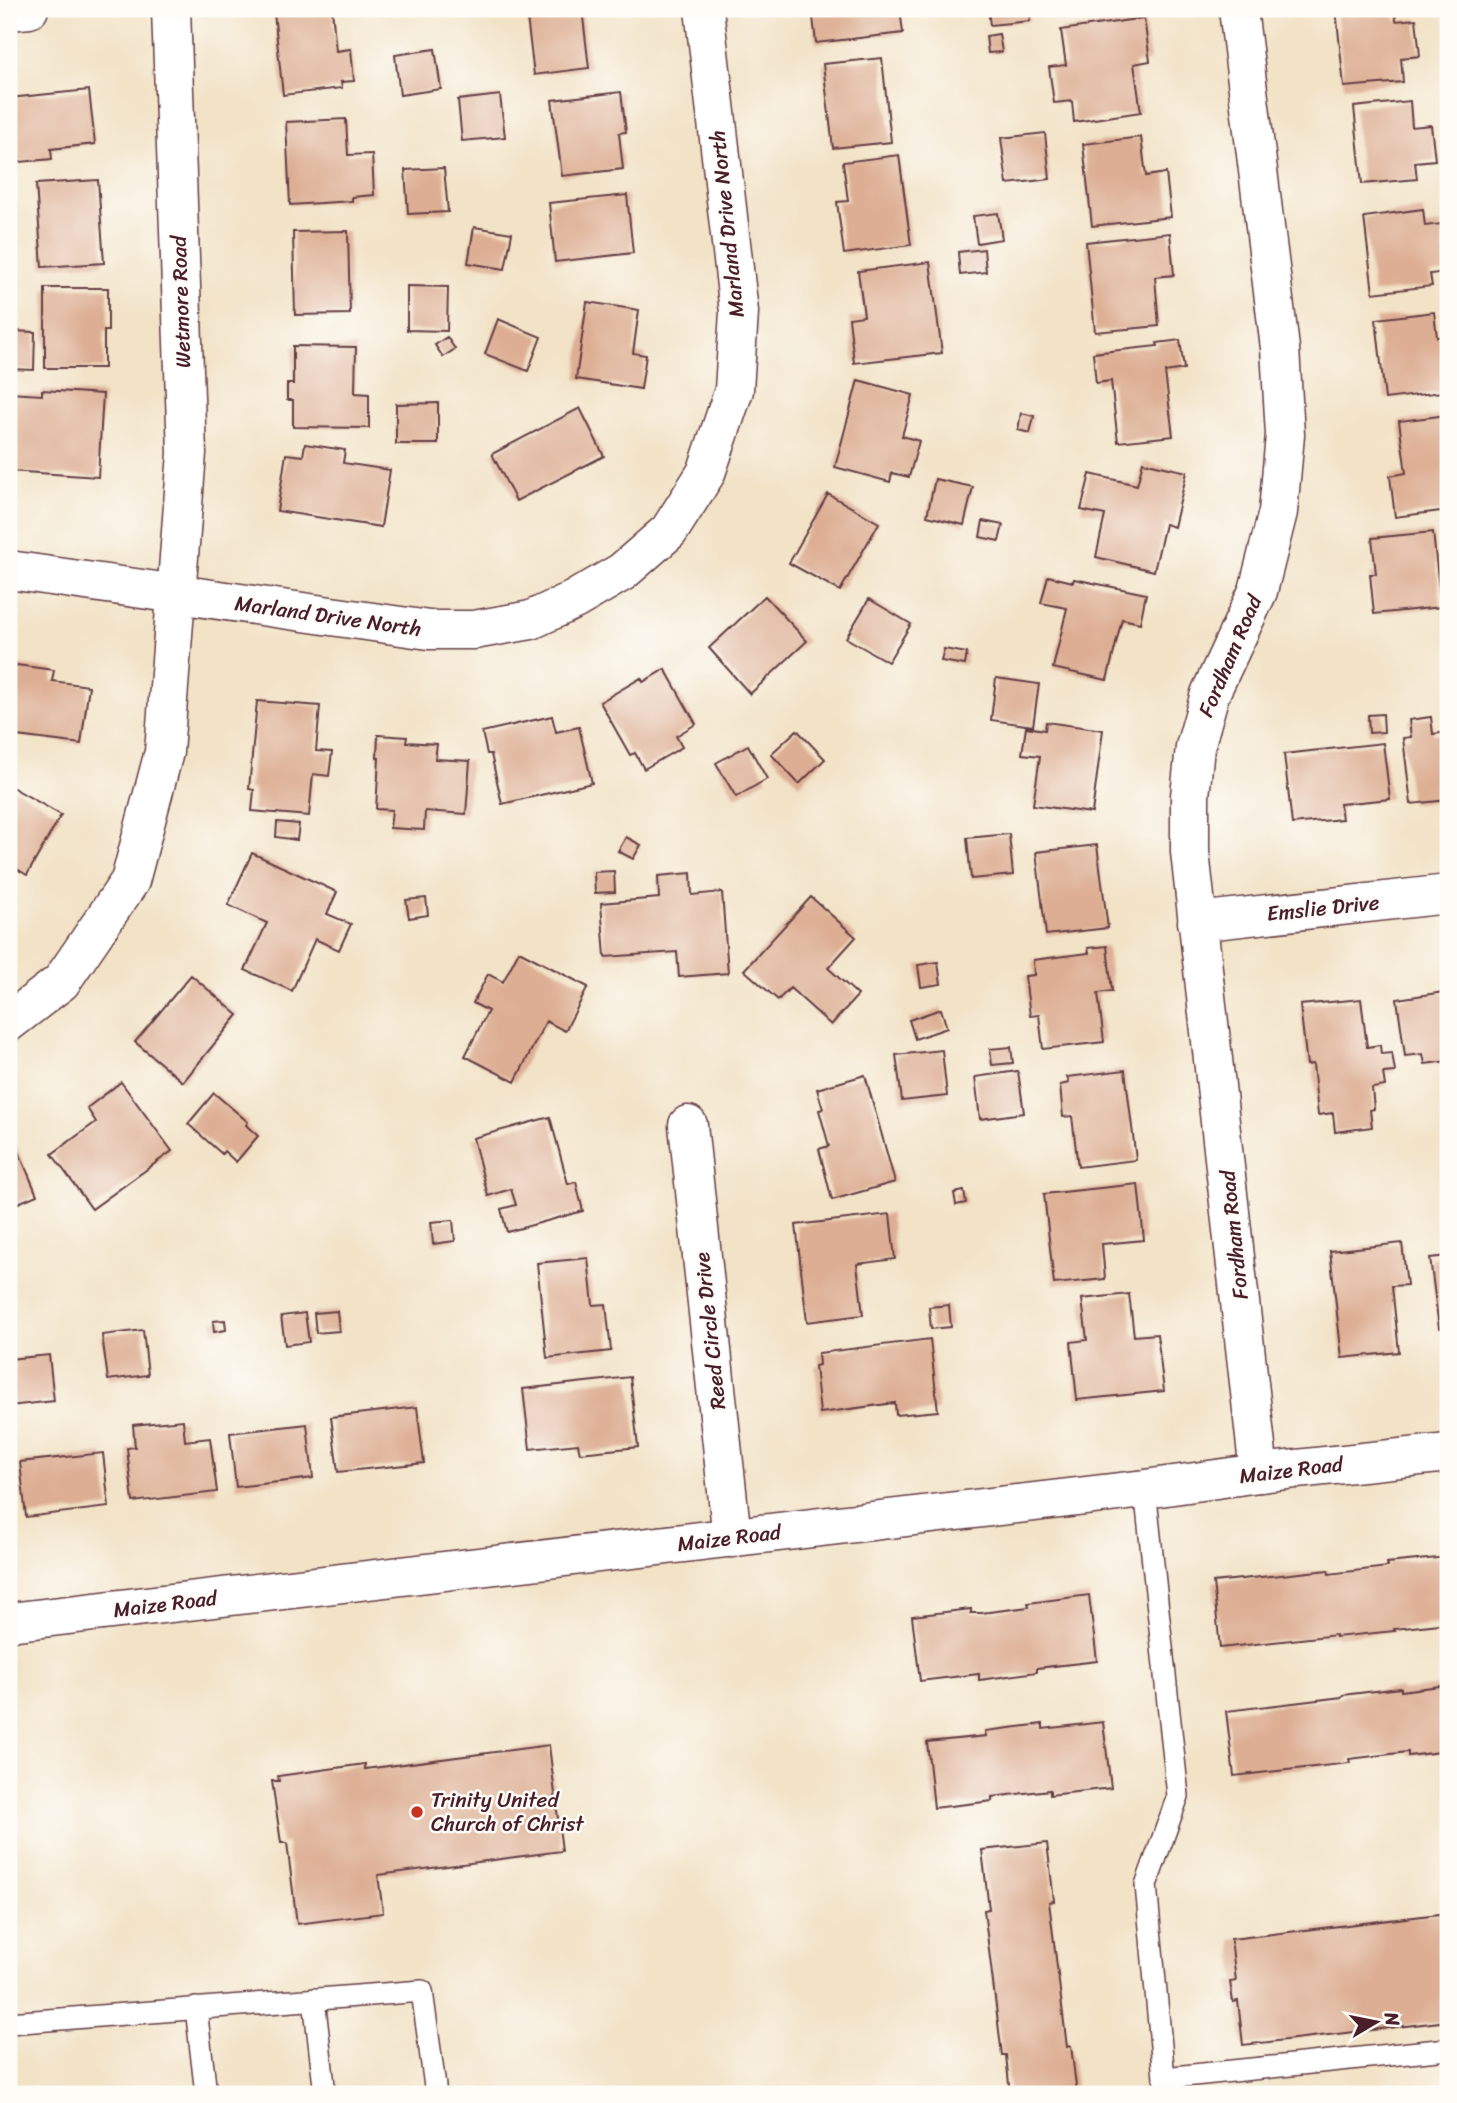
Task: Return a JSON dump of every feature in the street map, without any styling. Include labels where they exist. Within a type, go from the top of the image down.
[{"type":"street","points":[[9,11],[29,9]]},
{"type":"street","name":"Wetmore Road","points":[[9,1022],[61,982],[130,881],[164,752],[187,453],[171,9]]},
{"type":"street","name":"Marland Drive North","points":[[9,570],[429,630],[474,630],[531,620],[574,600],[622,572],[669,531],[706,473],[734,390],[739,312],[704,9]]},
{"type":"street","name":"Fordham Road","points":[[1238,9],[1280,348],[1285,435],[1278,512],[1258,591],[1210,694],[1195,747],[1190,796],[1190,852],[1259,1472]]},
{"type":"street","name":"Emslie Drive","points":[[1197,922],[1448,894]]},
{"type":"street","name":"Reed Circle Drive","points":[[688,1125],[732,1538]]},
{"type":"street","name":"Maize Road","points":[[9,1622],[1146,1489],[1259,1472],[1448,1452]]},
{"type":"lane","points":[[1146,1489],[1178,1796],[1146,1885],[1164,2078],[1448,2049]]},
{"type":"lane","points":[[9,2024],[422,1991],[436,2094]]},
{"type":"lane","points":[[314,1999],[325,2094]]},
{"type":"lane","points":[[196,2008],[206,2094]]},
{"type":"building","points":[[332,9],[336,51],[351,49],[354,81],[341,82],[342,88],[283,95],[274,13]]},
{"type":"building","points":[[526,9],[582,9],[589,68],[534,75]]},
{"type":"building","points":[[812,9],[900,9],[903,33],[816,43]]},
{"type":"building","points":[[988,9],[1029,9],[1030,21],[990,25]]},
{"type":"building","points":[[1336,9],[1395,9],[1396,21],[1416,19],[1420,56],[1401,58],[1403,82],[1344,87]]},
{"type":"building","points":[[1144,18],[1150,61],[1134,64],[1141,112],[1074,122],[1072,101],[1054,103],[1049,67],[1066,65],[1061,30]]},
{"type":"building","points":[[999,34],[1002,52],[988,53],[986,36]]},
{"type":"building","points":[[435,49],[441,89],[400,95],[395,55]]},
{"type":"building","points":[[882,58],[891,142],[833,148],[823,64]]},
{"type":"building","points":[[89,90],[95,144],[51,149],[52,159],[9,163],[9,98]]},
{"type":"building","points":[[621,92],[626,132],[619,133],[623,169],[562,176],[552,100]]},
{"type":"building","points":[[500,95],[505,137],[462,141],[458,100]]},
{"type":"building","points":[[1410,101],[1412,127],[1431,125],[1435,160],[1415,162],[1417,179],[1362,184],[1354,107]]},
{"type":"building","points":[[346,119],[348,155],[372,154],[374,195],[352,197],[352,201],[290,205],[286,122]]},
{"type":"building","points":[[1045,133],[1050,179],[1007,184],[1001,138]]},
{"type":"building","points":[[1141,137],[1146,176],[1166,173],[1171,217],[1092,226],[1083,144]]},
{"type":"building","points":[[899,155],[911,245],[844,254],[837,202],[848,201],[843,162]]},
{"type":"building","points":[[444,168],[448,212],[408,214],[405,170]]},
{"type":"building","points":[[98,180],[104,263],[42,267],[36,184]]},
{"type":"building","points":[[627,195],[633,253],[555,262],[549,203]]},
{"type":"building","points":[[1423,209],[1425,226],[1441,224],[1446,272],[1430,274],[1432,286],[1373,293],[1364,217]]},
{"type":"building","points":[[998,213],[1002,239],[977,243],[973,216]]},
{"type":"building","points":[[474,227],[512,233],[505,269],[468,263]]},
{"type":"building","points":[[348,231],[350,314],[295,315],[293,232]]},
{"type":"building","points":[[1170,233],[1174,275],[1155,277],[1159,326],[1095,332],[1086,242]]},
{"type":"building","points":[[984,249],[986,272],[960,275],[958,252]]},
{"type":"building","points":[[930,262],[942,353],[854,363],[849,318],[864,316],[858,271]]},
{"type":"building","points":[[407,286],[448,287],[447,331],[407,330]]},
{"type":"building","points":[[45,288],[108,288],[108,331],[104,331],[104,368],[45,368]]},
{"type":"building","points":[[587,302],[639,310],[633,353],[646,355],[641,389],[576,379]]},
{"type":"building","points":[[1434,312],[1437,337],[1448,336],[1448,382],[1442,383],[1443,392],[1385,399],[1376,319]]},
{"type":"building","points":[[498,319],[541,337],[528,371],[485,354]]},
{"type":"building","points":[[9,331],[35,332],[34,370],[9,369]]},
{"type":"building","points":[[447,337],[455,349],[443,357],[435,345]]},
{"type":"building","points":[[1180,340],[1184,369],[1165,372],[1173,436],[1118,442],[1111,381],[1096,383],[1093,353],[1158,346],[1157,343]]},
{"type":"building","points":[[293,346],[356,347],[355,393],[369,394],[369,428],[293,427],[293,400],[287,400],[287,384],[293,384]]},
{"type":"building","points":[[858,380],[913,395],[902,436],[919,441],[909,477],[892,473],[890,482],[835,467]]},
{"type":"building","points":[[42,390],[103,394],[98,477],[9,471],[9,393],[42,395]]},
{"type":"building","points":[[438,403],[438,444],[396,444],[396,404]]},
{"type":"building","points":[[580,408],[604,456],[516,501],[492,454]]},
{"type":"building","points":[[1021,413],[1034,416],[1030,433],[1018,430]]},
{"type":"building","points":[[1448,415],[1448,510],[1395,517],[1390,476],[1406,473],[1399,421]]},
{"type":"building","points":[[305,444],[345,450],[343,463],[390,470],[381,527],[277,511],[286,454],[303,456]]},
{"type":"building","points":[[1143,462],[1187,472],[1174,527],[1165,524],[1154,571],[1096,557],[1105,515],[1081,510],[1090,474],[1137,485]]},
{"type":"building","points":[[935,479],[973,487],[964,525],[927,516]]},
{"type":"building","points":[[828,494],[879,523],[840,591],[789,563]]},
{"type":"building","points":[[983,521],[1003,525],[999,541],[980,537]]},
{"type":"building","points":[[1433,532],[1441,607],[1374,614],[1370,574],[1376,574],[1372,538]]},
{"type":"building","points":[[1048,576],[1146,594],[1140,623],[1122,619],[1107,680],[1053,668],[1067,608],[1041,603]]},
{"type":"building","points":[[765,596],[807,641],[750,694],[709,648]]},
{"type":"building","points":[[869,599],[911,624],[888,662],[846,638]]},
{"type":"building","points":[[944,649],[967,653],[965,665],[941,661]]},
{"type":"building","points":[[9,664],[54,670],[52,681],[89,686],[81,744],[9,735]]},
{"type":"building","points":[[665,669],[696,724],[676,736],[682,747],[644,769],[635,753],[630,755],[600,702],[641,678],[643,682]]},
{"type":"building","points":[[996,678],[1039,684],[1033,726],[991,720]]},
{"type":"building","points":[[257,701],[320,706],[316,751],[332,752],[329,776],[313,774],[309,816],[252,811],[254,790],[249,789]]},
{"type":"building","points":[[1383,714],[1384,732],[1369,733],[1368,715]]},
{"type":"building","points":[[552,716],[556,732],[579,727],[592,783],[502,804],[491,754],[487,754],[482,732]]},
{"type":"building","points":[[1431,717],[1433,734],[1448,732],[1448,800],[1411,804],[1403,738],[1411,737],[1409,720]]},
{"type":"building","points":[[1046,722],[1103,730],[1092,813],[1033,805],[1040,756],[1022,754],[1026,727],[1045,730]]},
{"type":"building","points":[[797,730],[825,759],[799,784],[771,754]]},
{"type":"building","points":[[378,735],[407,737],[406,742],[437,744],[435,759],[470,761],[466,814],[425,811],[424,830],[390,828],[392,810],[376,809]]},
{"type":"building","points":[[1383,743],[1390,799],[1340,804],[1342,819],[1292,824],[1284,754]]},
{"type":"building","points":[[748,745],[767,779],[736,797],[716,763]]},
{"type":"building","points":[[10,786],[61,815],[27,875],[15,868],[9,879]]},
{"type":"building","points":[[277,822],[299,824],[297,840],[276,837]]},
{"type":"building","points":[[1009,834],[1013,875],[971,879],[967,838]]},
{"type":"building","points":[[626,837],[641,845],[633,859],[618,851]]},
{"type":"building","points":[[1097,845],[1108,928],[1046,935],[1036,852]]},
{"type":"building","points":[[252,853],[337,892],[327,914],[351,924],[339,950],[315,939],[292,991],[245,970],[267,923],[228,905]]},
{"type":"building","points":[[614,871],[615,892],[595,893],[594,872]]},
{"type":"building","points":[[691,873],[692,895],[722,892],[728,973],[679,977],[677,952],[605,957],[601,903],[659,898],[658,876]]},
{"type":"building","points":[[811,897],[856,937],[828,968],[858,995],[831,1025],[790,988],[778,1000],[744,970]]},
{"type":"building","points":[[426,898],[428,915],[409,918],[406,900]]},
{"type":"building","points":[[1107,946],[1112,991],[1098,993],[1104,1042],[1043,1049],[1039,1015],[1030,1016],[1025,976],[1034,975],[1033,960],[1089,953],[1088,948]]},
{"type":"building","points":[[519,951],[588,987],[565,1031],[546,1021],[515,1082],[465,1056],[488,1011],[473,1003],[488,974],[503,982]]},
{"type":"building","points":[[938,962],[941,984],[921,987],[918,965]]},
{"type":"building","points":[[191,975],[238,1015],[183,1082],[135,1042]]},
{"type":"building","points":[[1444,992],[1445,1003],[1448,1003],[1448,1061],[1425,1064],[1423,1054],[1405,1056],[1397,999]]},
{"type":"building","points":[[1361,999],[1367,1047],[1380,1045],[1381,1054],[1392,1053],[1395,1072],[1383,1073],[1385,1086],[1372,1088],[1372,1127],[1335,1132],[1333,1113],[1318,1115],[1313,1064],[1307,1065],[1300,1005]]},
{"type":"building","points":[[941,1009],[947,1028],[915,1039],[909,1020]]},
{"type":"building","points":[[1011,1047],[1013,1063],[992,1065],[990,1049]]},
{"type":"building","points":[[942,1050],[947,1096],[902,1101],[896,1055]]},
{"type":"building","points":[[1125,1070],[1136,1160],[1078,1167],[1072,1116],[1063,1117],[1060,1085],[1069,1083],[1067,1077]]},
{"type":"building","points":[[1018,1071],[1024,1113],[980,1119],[975,1077]]},
{"type":"building","points":[[865,1075],[895,1182],[832,1200],[819,1149],[829,1146],[819,1110],[823,1109],[817,1089]]},
{"type":"building","points":[[121,1082],[172,1151],[92,1209],[52,1154],[96,1122],[87,1108]]},
{"type":"building","points":[[214,1093],[248,1122],[246,1125],[258,1136],[236,1162],[224,1151],[222,1154],[188,1124]]},
{"type":"building","points":[[550,1117],[568,1184],[576,1182],[583,1211],[507,1232],[501,1209],[516,1205],[511,1189],[488,1196],[473,1138]]},
{"type":"building","points":[[14,1140],[37,1195],[9,1207],[9,1142]]},
{"type":"building","points":[[1138,1184],[1144,1240],[1102,1244],[1105,1279],[1054,1284],[1044,1194]]},
{"type":"building","points":[[964,1191],[966,1203],[956,1205],[954,1193]]},
{"type":"building","points":[[890,1214],[895,1259],[857,1264],[863,1315],[807,1322],[796,1225]]},
{"type":"building","points":[[453,1220],[455,1241],[433,1244],[431,1222]]},
{"type":"building","points":[[1402,1243],[1407,1285],[1392,1286],[1399,1352],[1342,1358],[1330,1251]]},
{"type":"building","points":[[1448,1256],[1448,1327],[1439,1328],[1430,1258]]},
{"type":"building","points":[[588,1258],[593,1305],[606,1304],[611,1351],[547,1358],[537,1263]]},
{"type":"building","points":[[1129,1294],[1134,1336],[1157,1334],[1164,1391],[1077,1400],[1071,1342],[1087,1340],[1082,1299]]},
{"type":"building","points":[[949,1305],[951,1327],[931,1329],[929,1307]]},
{"type":"building","points":[[337,1311],[339,1331],[316,1333],[314,1313]]},
{"type":"building","points":[[305,1313],[309,1342],[285,1345],[281,1316]]},
{"type":"building","points":[[225,1320],[226,1330],[214,1332],[213,1321]]},
{"type":"building","points":[[143,1330],[148,1375],[108,1380],[102,1335]]},
{"type":"building","points":[[930,1339],[938,1411],[896,1415],[895,1403],[820,1413],[815,1366],[819,1365],[818,1353]]},
{"type":"building","points":[[49,1355],[54,1401],[9,1406],[9,1359]]},
{"type":"building","points":[[630,1377],[638,1447],[580,1453],[578,1444],[530,1449],[523,1389]]},
{"type":"building","points":[[417,1407],[424,1463],[338,1472],[331,1417]]},
{"type":"building","points":[[183,1420],[185,1441],[210,1438],[217,1492],[133,1502],[127,1448],[135,1447],[133,1425]]},
{"type":"building","points":[[307,1424],[313,1478],[236,1487],[230,1433]]},
{"type":"building","points":[[103,1453],[109,1507],[26,1517],[20,1462]]},
{"type":"building","points":[[1448,1557],[1448,1623],[1394,1629],[1395,1631],[1220,1648],[1213,1582],[1328,1570],[1329,1574],[1388,1567],[1387,1563]]},
{"type":"building","points":[[1089,1595],[1097,1661],[1037,1668],[1037,1672],[979,1680],[979,1674],[920,1681],[912,1616],[971,1609],[971,1613],[981,1613],[1029,1607],[1028,1603]]},
{"type":"building","points":[[1448,1685],[1448,1751],[1408,1756],[1408,1752],[1349,1759],[1350,1763],[1234,1776],[1226,1711],[1401,1688],[1401,1691]]},
{"type":"building","points":[[1103,1722],[1111,1788],[1050,1795],[1050,1790],[934,1808],[927,1742],[986,1736],[985,1731],[1043,1724],[1043,1729]]},
{"type":"building","name":"Trinity United Church of Christ","points":[[549,1745],[562,1851],[378,1875],[383,1913],[297,1924],[287,1843],[281,1843],[272,1781],[279,1781],[278,1776],[365,1764],[365,1769]]},
{"type":"building","points":[[1047,1843],[1054,1901],[1049,1902],[1067,2047],[1071,2046],[1077,2094],[1010,2094],[1006,2055],[1002,2055],[984,1910],[989,1909],[982,1850]]},
{"type":"building","points":[[1448,1913],[1448,2021],[1243,2045],[1238,2001],[1233,2002],[1230,1982],[1236,1981],[1231,1939]]},
{"type":"place","name":"Trinity United Church of Christ","points":[[417,1812]]}]
